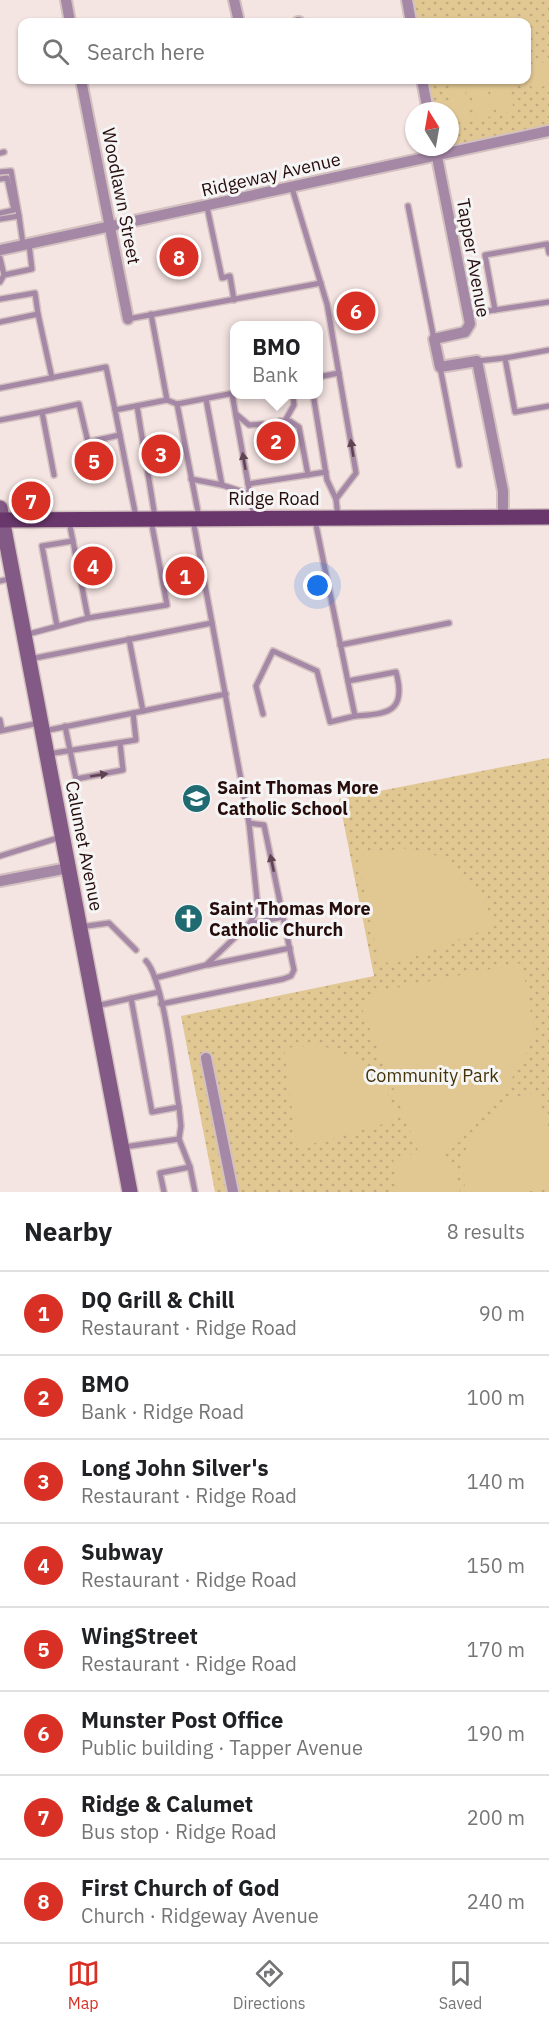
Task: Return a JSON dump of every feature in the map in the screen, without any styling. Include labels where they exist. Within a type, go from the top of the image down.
[{"type":"main road","name":"Ridge Road","points":[[1,516],[69,519],[549,517]]},
{"type":"main road","name":"Calumet Avenue","points":[[1,516],[7,579],[24,635],[130,1192]]},
{"type":"street","points":[[66,0],[69,18]]},
{"type":"street","points":[[234,0],[238,18]]},
{"type":"street","points":[[407,0],[410,18]]},
{"type":"street","name":"Woodlawn Street","points":[[82,84],[128,319]]},
{"type":"street","points":[[423,84],[426,102]]},
{"type":"street","name":"Ridgeway Avenue","points":[[459,147],[549,131]]},
{"type":"street","name":"Ridgeway Avenue","points":[[0,250],[292,188],[417,156]]},
{"type":"street","name":"Tapper Avenue","points":[[434,339],[465,332],[470,324],[437,156]]},
{"type":"street","points":[[434,339],[440,367],[477,361],[503,491],[503,518]]},
{"type":"street","points":[[0,881],[68,868]]},
{"type":"street","points":[[206,1058],[233,1192]]},
{"type":"lane","points":[[0,172],[10,171],[32,269],[4,275]]},
{"type":"lane","points":[[0,179],[8,178],[14,210],[0,213]]},
{"type":"lane","points":[[292,188],[321,283],[356,473],[336,499]]},
{"type":"lane","points":[[408,206],[434,339]]},
{"type":"lane","points":[[207,207],[222,278],[230,276],[234,300]]},
{"type":"lane","points":[[0,219],[19,216]]},
{"type":"lane","points":[[495,310],[485,255],[547,244],[549,253]]},
{"type":"lane","points":[[0,258],[4,275],[0,282]]},
{"type":"lane","points":[[128,319],[321,283]]},
{"type":"lane","points":[[0,299],[35,293],[52,378]]},
{"type":"lane","points":[[468,314],[549,302]]},
{"type":"lane","points":[[0,322],[38,314]]},
{"type":"lane","points":[[152,314],[167,400]]},
{"type":"lane","points":[[477,361],[549,350]]},
{"type":"lane","points":[[505,358],[515,412],[549,406]]},
{"type":"lane","points":[[0,388],[106,367],[120,435],[147,519],[167,605],[88,618],[24,635]]},
{"type":"lane","points":[[440,367],[459,465]]},
{"type":"lane","points":[[323,376],[339,373]]},
{"type":"lane","points":[[115,410],[167,400],[177,404],[230,394]]},
{"type":"lane","points":[[206,399],[222,485]]},
{"type":"lane","points":[[234,399],[254,518]]},
{"type":"lane","points":[[293,399],[294,405],[283,420],[299,427],[308,475]]},
{"type":"lane","points":[[314,399],[326,472],[336,499],[338,518]]},
{"type":"lane","points":[[0,420],[79,404],[88,442],[120,435]]},
{"type":"lane","points":[[177,404],[191,479],[212,623],[249,823],[258,909],[249,924],[206,965]]},
{"type":"lane","points":[[137,406],[147,519]]},
{"type":"lane","points":[[42,412],[54,475]]},
{"type":"lane","points":[[235,413],[249,425],[263,424]]},
{"type":"lane","points":[[248,484],[326,472]]},
{"type":"lane","points":[[191,479],[222,485],[249,494]]},
{"type":"lane","points":[[315,518],[354,716]]},
{"type":"lane","points":[[69,519],[88,618]]},
{"type":"lane","points":[[57,626],[42,546],[73,541]]},
{"type":"lane","points":[[28,659],[212,623]]},
{"type":"lane","points":[[340,645],[449,623]]},
{"type":"lane","points":[[129,639],[143,711]]},
{"type":"lane","points":[[263,714],[256,686],[273,651],[317,671],[330,722],[354,716],[386,714],[397,703],[401,690],[396,672],[348,681]]},
{"type":"lane","points":[[0,720],[1,730],[65,726],[226,694]]},
{"type":"lane","points":[[46,754],[136,740],[133,713]]},
{"type":"lane","points":[[65,726],[76,779],[123,770],[120,743]]},
{"type":"lane","points":[[161,1004],[291,976],[294,970],[264,825],[249,823]]},
{"type":"lane","points":[[0,856],[62,837]]},
{"type":"lane","points":[[249,924],[283,917]]},
{"type":"lane","points":[[80,928],[109,923],[136,950]]},
{"type":"lane","points":[[155,978],[290,948]]},
{"type":"lane","points":[[146,961],[152,968],[159,992],[179,1107],[181,1126],[179,1139],[190,1167],[195,1192]]},
{"type":"lane","points":[[95,1006],[159,992]]},
{"type":"lane","points":[[131,998],[152,1112],[179,1107]]},
{"type":"lane","points":[[122,1148],[179,1139]]},
{"type":"lane","points":[[164,1192],[160,1173],[190,1167]]},
{"type":"green space","points":[[413,0],[549,0],[549,128],[459,147],[459,102],[432,102],[429,84],[531,84],[531,18],[416,18]]},
{"type":"green space","points":[[549,61],[549,85],[532,89],[531,65]]},
{"type":"green space","points":[[469,84],[487,84],[493,116],[476,119]]},
{"type":"green space","points":[[491,84],[509,84],[514,111],[497,114]]},
{"type":"green space","points":[[464,85],[471,120],[459,122],[459,102],[450,102],[448,88]]},
{"type":"green space","name":"Community Park","points":[[549,758],[549,1192],[215,1192],[181,1016],[374,976],[339,799]]},
{"type":"green space","points":[[409,848],[445,858],[478,888],[495,926],[391,965],[378,957],[357,854]]},
{"type":"green space","points":[[522,963],[535,1037],[501,1098],[451,1150],[443,1151],[455,1173],[460,1192],[397,1192],[393,1157],[419,1153],[362,1009],[375,992]]},
{"type":"green space","points":[[318,1045],[348,1055],[370,1070],[386,1091],[398,1120],[304,1146],[296,1140],[284,1048]]},
{"type":"green space","points":[[537,1093],[549,1130],[549,1189],[525,1192],[465,1192],[463,1162],[469,1137],[507,1098]]},
{"type":"place","name":"First Church of God","points":[[179,257]]},
{"type":"place","name":"Munster Post Office","points":[[356,311]]},
{"type":"place","name":"BMO","points":[[276,441]]},
{"type":"place","name":"Long John Silver's","points":[[161,454]]},
{"type":"place","name":"WingStreet","points":[[94,461]]},
{"type":"place","name":"Ridge & Calumet","points":[[31,501]]},
{"type":"place","name":"Subway","points":[[93,566]]},
{"type":"place","name":"DQ Grill & Chill","points":[[185,576]]},
{"type":"place","name":"Saint Thomas More Catholic School","points":[[196,798]]},
{"type":"place","name":"Saint Thomas More Catholic Church","points":[[188,919]]}]
